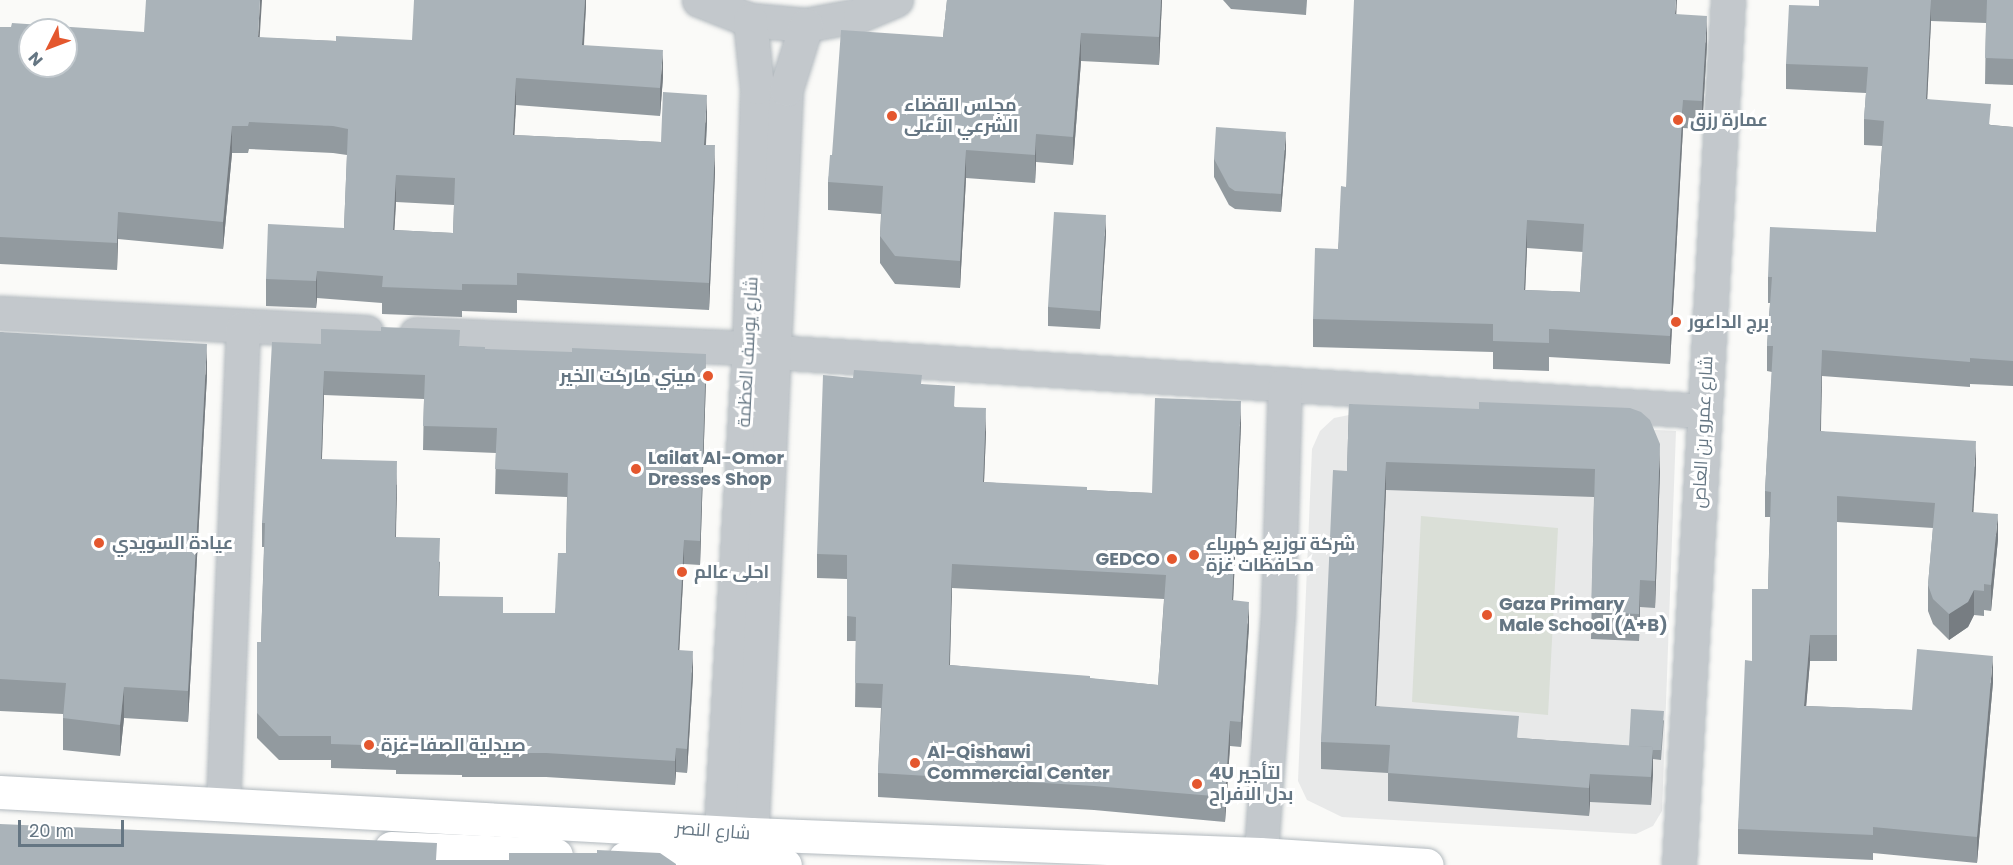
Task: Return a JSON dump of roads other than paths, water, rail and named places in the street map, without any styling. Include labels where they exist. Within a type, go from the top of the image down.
[{"type":"main road","name":"شارع النصر","points":[[0,792],[223,804],[735,853],[785,865]]},
{"type":"main road","name":"شارع النصر","points":[[360,846],[593,857],[735,853],[1260,860],[1427,865]]},
{"type":"street","points":[[699,0],[750,20],[806,25],[860,15],[896,0]]},
{"type":"street","name":"شارع عمرو بن العاص","points":[[1679,865],[1728,0]]},
{"type":"street","name":"شارع يوسف العظمة","points":[[750,20],[757,87],[761,350]]},
{"type":"street","name":"شارع يوسف العظمة","points":[[735,853],[761,350],[786,89],[806,25]]},
{"type":"street","points":[[0,313],[243,327],[761,350],[1704,411]]},
{"type":"street","points":[[223,804],[243,327]]},
{"type":"street","points":[[1260,860],[1278,615],[1285,384]]},
{"type":"place","name":"مجلس القضاء الشرعي الأعلى","points":[[892,116]]},
{"type":"place","name":"عمارة رزق","points":[[1678,120]]},
{"type":"place","name":"برج الداعور","points":[[1676,322]]},
{"type":"place","name":"ميني ماركت الخير","points":[[708,376]]},
{"type":"place","name":"Lailat Al-Omor Dresses Shop","points":[[636,469]]},
{"type":"place","name":"عيادة السويدي","points":[[99,543]]},
{"type":"place","name":"شركة توزيع كهرباء محافظات غزة","points":[[1194,555]]},
{"type":"place","name":"GEDCO","points":[[1172,559]]},
{"type":"place","name":"احلى عالم","points":[[682,572]]},
{"type":"place","name":"Gaza Primary Male School (A+B)","points":[[1487,615]]},
{"type":"place","name":"صيدلية الصفا-غزة","points":[[369,745]]},
{"type":"place","name":"Al-Qishawi Commercial Center","points":[[915,763]]},
{"type":"place","name":"4U لتأجير بدل الافراح","points":[[1197,784]]}]
